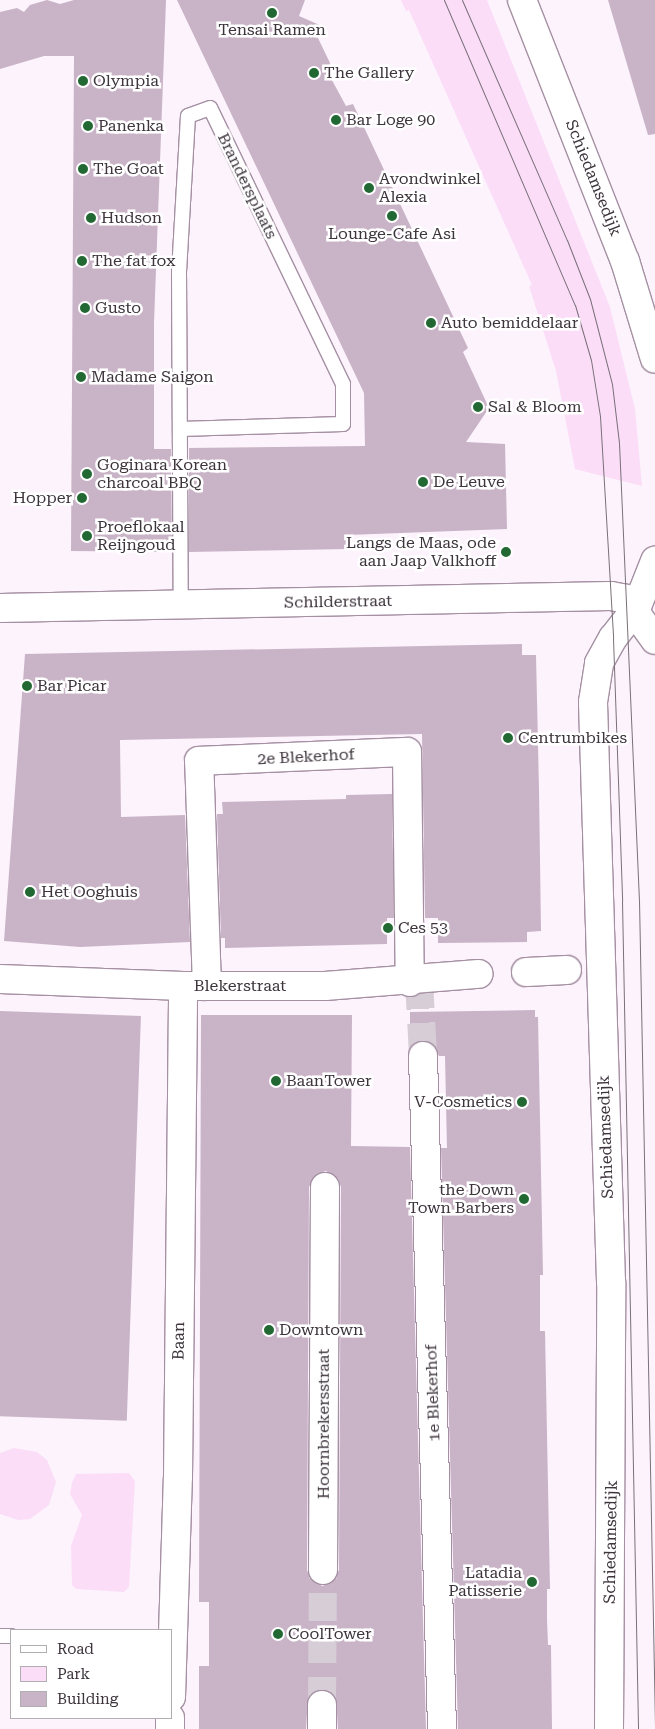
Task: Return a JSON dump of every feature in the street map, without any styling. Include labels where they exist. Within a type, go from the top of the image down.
[{"type":"street","name":"Schiedamsedijk","points":[[522,0],[625,261],[655,359]]},
{"type":"street","name":"Schiedamsedijk","points":[[609,1729],[611,1282],[593,702],[594,683],[602,658],[636,609],[655,561]]},
{"type":"street","name":"Schilderstraat","points":[[0,608],[570,595],[611,596],[626,599],[636,609],[655,640]]},
{"type":"street","name":"2e Blekerhof","points":[[195,986],[200,761],[407,752],[414,981]]},
{"type":"street","points":[[526,972],[567,970]]},
{"type":"street","name":"Blekerstraat","points":[[0,979],[195,986],[325,986],[414,981],[479,974]]},
{"type":"street","name":"Baan","points":[[172,1645],[195,986]]},
{"type":"street","name":"1e Blekerhof","points":[[423,1056],[442,1729]]},
{"type":"street","name":"Hoornbrekersstraat","points":[[323,1570],[325,1187]]},
{"type":"lane","name":"Brandersplaats","points":[[180,429],[343,424],[343,384],[210,108],[188,116],[178,271],[181,605]]},
{"type":"green space","points":[[401,0],[487,0],[610,307],[635,409],[642,486],[575,469],[556,371],[529,286],[532,285],[409,10],[406,11]]},
{"type":"green space","points":[[14,1448],[37,1452],[47,1460],[56,1482],[49,1505],[30,1519],[18,1520],[0,1514],[0,1453]]},
{"type":"green space","points":[[129,1473],[135,1481],[129,1587],[124,1592],[76,1589],[72,1585],[71,1546],[82,1515],[70,1494],[76,1474]]},
{"type":"building","points":[[47,0],[60,4],[74,0],[166,0],[154,323],[154,449],[171,449],[172,552],[71,551],[74,56],[44,56],[0,69],[0,12],[17,8],[24,12],[30,5]]},
{"type":"building","points":[[177,0],[305,0],[299,16],[322,26],[317,36],[330,63],[327,71],[346,106],[353,104],[468,348],[463,352],[489,408],[466,442],[505,444],[507,529],[347,535],[347,549],[189,552],[189,448],[365,446],[364,393]]},
{"type":"building","points":[[608,0],[655,0],[655,134],[648,135]]},
{"type":"building","points":[[522,644],[522,655],[536,655],[539,790],[541,931],[527,932],[527,942],[438,943],[438,918],[425,918],[422,734],[120,740],[121,817],[185,815],[190,942],[80,947],[4,941],[25,654]]},
{"type":"building","points":[[392,794],[394,918],[387,918],[387,944],[225,948],[225,938],[221,938],[217,814],[223,814],[222,802],[346,799],[346,795]]},
{"type":"building","points":[[535,1010],[535,1017],[538,1017],[543,1275],[540,1275],[540,1331],[545,1331],[550,1589],[547,1589],[547,1619],[548,1645],[551,1645],[552,1729],[458,1729],[441,1148],[447,1148],[445,1056],[439,1056],[430,1042],[422,1040],[410,1047],[410,1012]]},
{"type":"building","points":[[0,1011],[141,1016],[127,1421],[0,1416]]},
{"type":"building","points":[[201,1015],[352,1015],[351,1146],[410,1147],[426,1729],[338,1729],[336,1698],[322,1689],[308,1698],[306,1729],[199,1729],[199,1666],[209,1666],[209,1602],[199,1602]],"holes":[[[326,1171],[338,1179],[341,1187],[339,1570],[331,1583],[322,1586],[310,1578],[307,1570],[309,1187],[317,1174]]]},
{"type":"tunnel","points":[[419,981],[423,1056]]},
{"type":"tunnel","points":[[322,1705],[323,1570]]},
{"type":"tram line","points":[[444,0],[575,305],[591,360],[600,416],[613,638],[622,901],[638,1729]]},
{"type":"tram line","points":[[462,0],[567,240],[590,299],[612,384],[619,443],[639,900],[655,1729]]},
{"type":"place","name":"Tensai Ramen","points":[[272,13]]},
{"type":"place","name":"The Gallery","points":[[314,73]]},
{"type":"place","name":"Olympia","points":[[83,81]]},
{"type":"place","name":"Bar Loge 90","points":[[336,120]]},
{"type":"place","name":"Panenka","points":[[88,126]]},
{"type":"place","name":"The Goat","points":[[83,169]]},
{"type":"place","name":"Avondwinkel Alexia","points":[[369,188]]},
{"type":"place","name":"Lounge-Cafe Asi","points":[[392,216]]},
{"type":"place","name":"Hudson","points":[[91,218]]},
{"type":"place","name":"The fat fox","points":[[82,261]]},
{"type":"place","name":"Gusto","points":[[85,308]]},
{"type":"place","name":"Auto bemiddelaar","points":[[431,323]]},
{"type":"place","name":"Madame Saigon","points":[[81,377]]},
{"type":"place","name":"Sal & Bloom","points":[[478,407]]},
{"type":"place","name":"Goginara Korean charcoal BBQ","points":[[87,474]]},
{"type":"place","name":"De Leuve","points":[[423,482]]},
{"type":"place","name":"Hopper","points":[[82,498]]},
{"type":"place","name":"Proeflokaal Reijngoud","points":[[87,536]]},
{"type":"place","name":"Langs de Maas, ode aan Jaap Valkhoff","points":[[506,552]]},
{"type":"place","name":"Bar Picar","points":[[27,686]]},
{"type":"place","name":"Centrumbikes","points":[[508,738]]},
{"type":"place","name":"Het Ooghuis","points":[[30,892]]},
{"type":"place","name":"Ces 53","points":[[388,928]]},
{"type":"place","name":"BaanTower","points":[[276,1081]]},
{"type":"place","name":"V-Cosmetics","points":[[522,1102]]},
{"type":"place","name":"the Down Town Barbers","points":[[524,1199]]},
{"type":"place","name":"Downtown","points":[[269,1330]]},
{"type":"place","name":"Latadia Patisserie","points":[[532,1582]]},
{"type":"place","name":"CoolTower","points":[[278,1634]]}]
